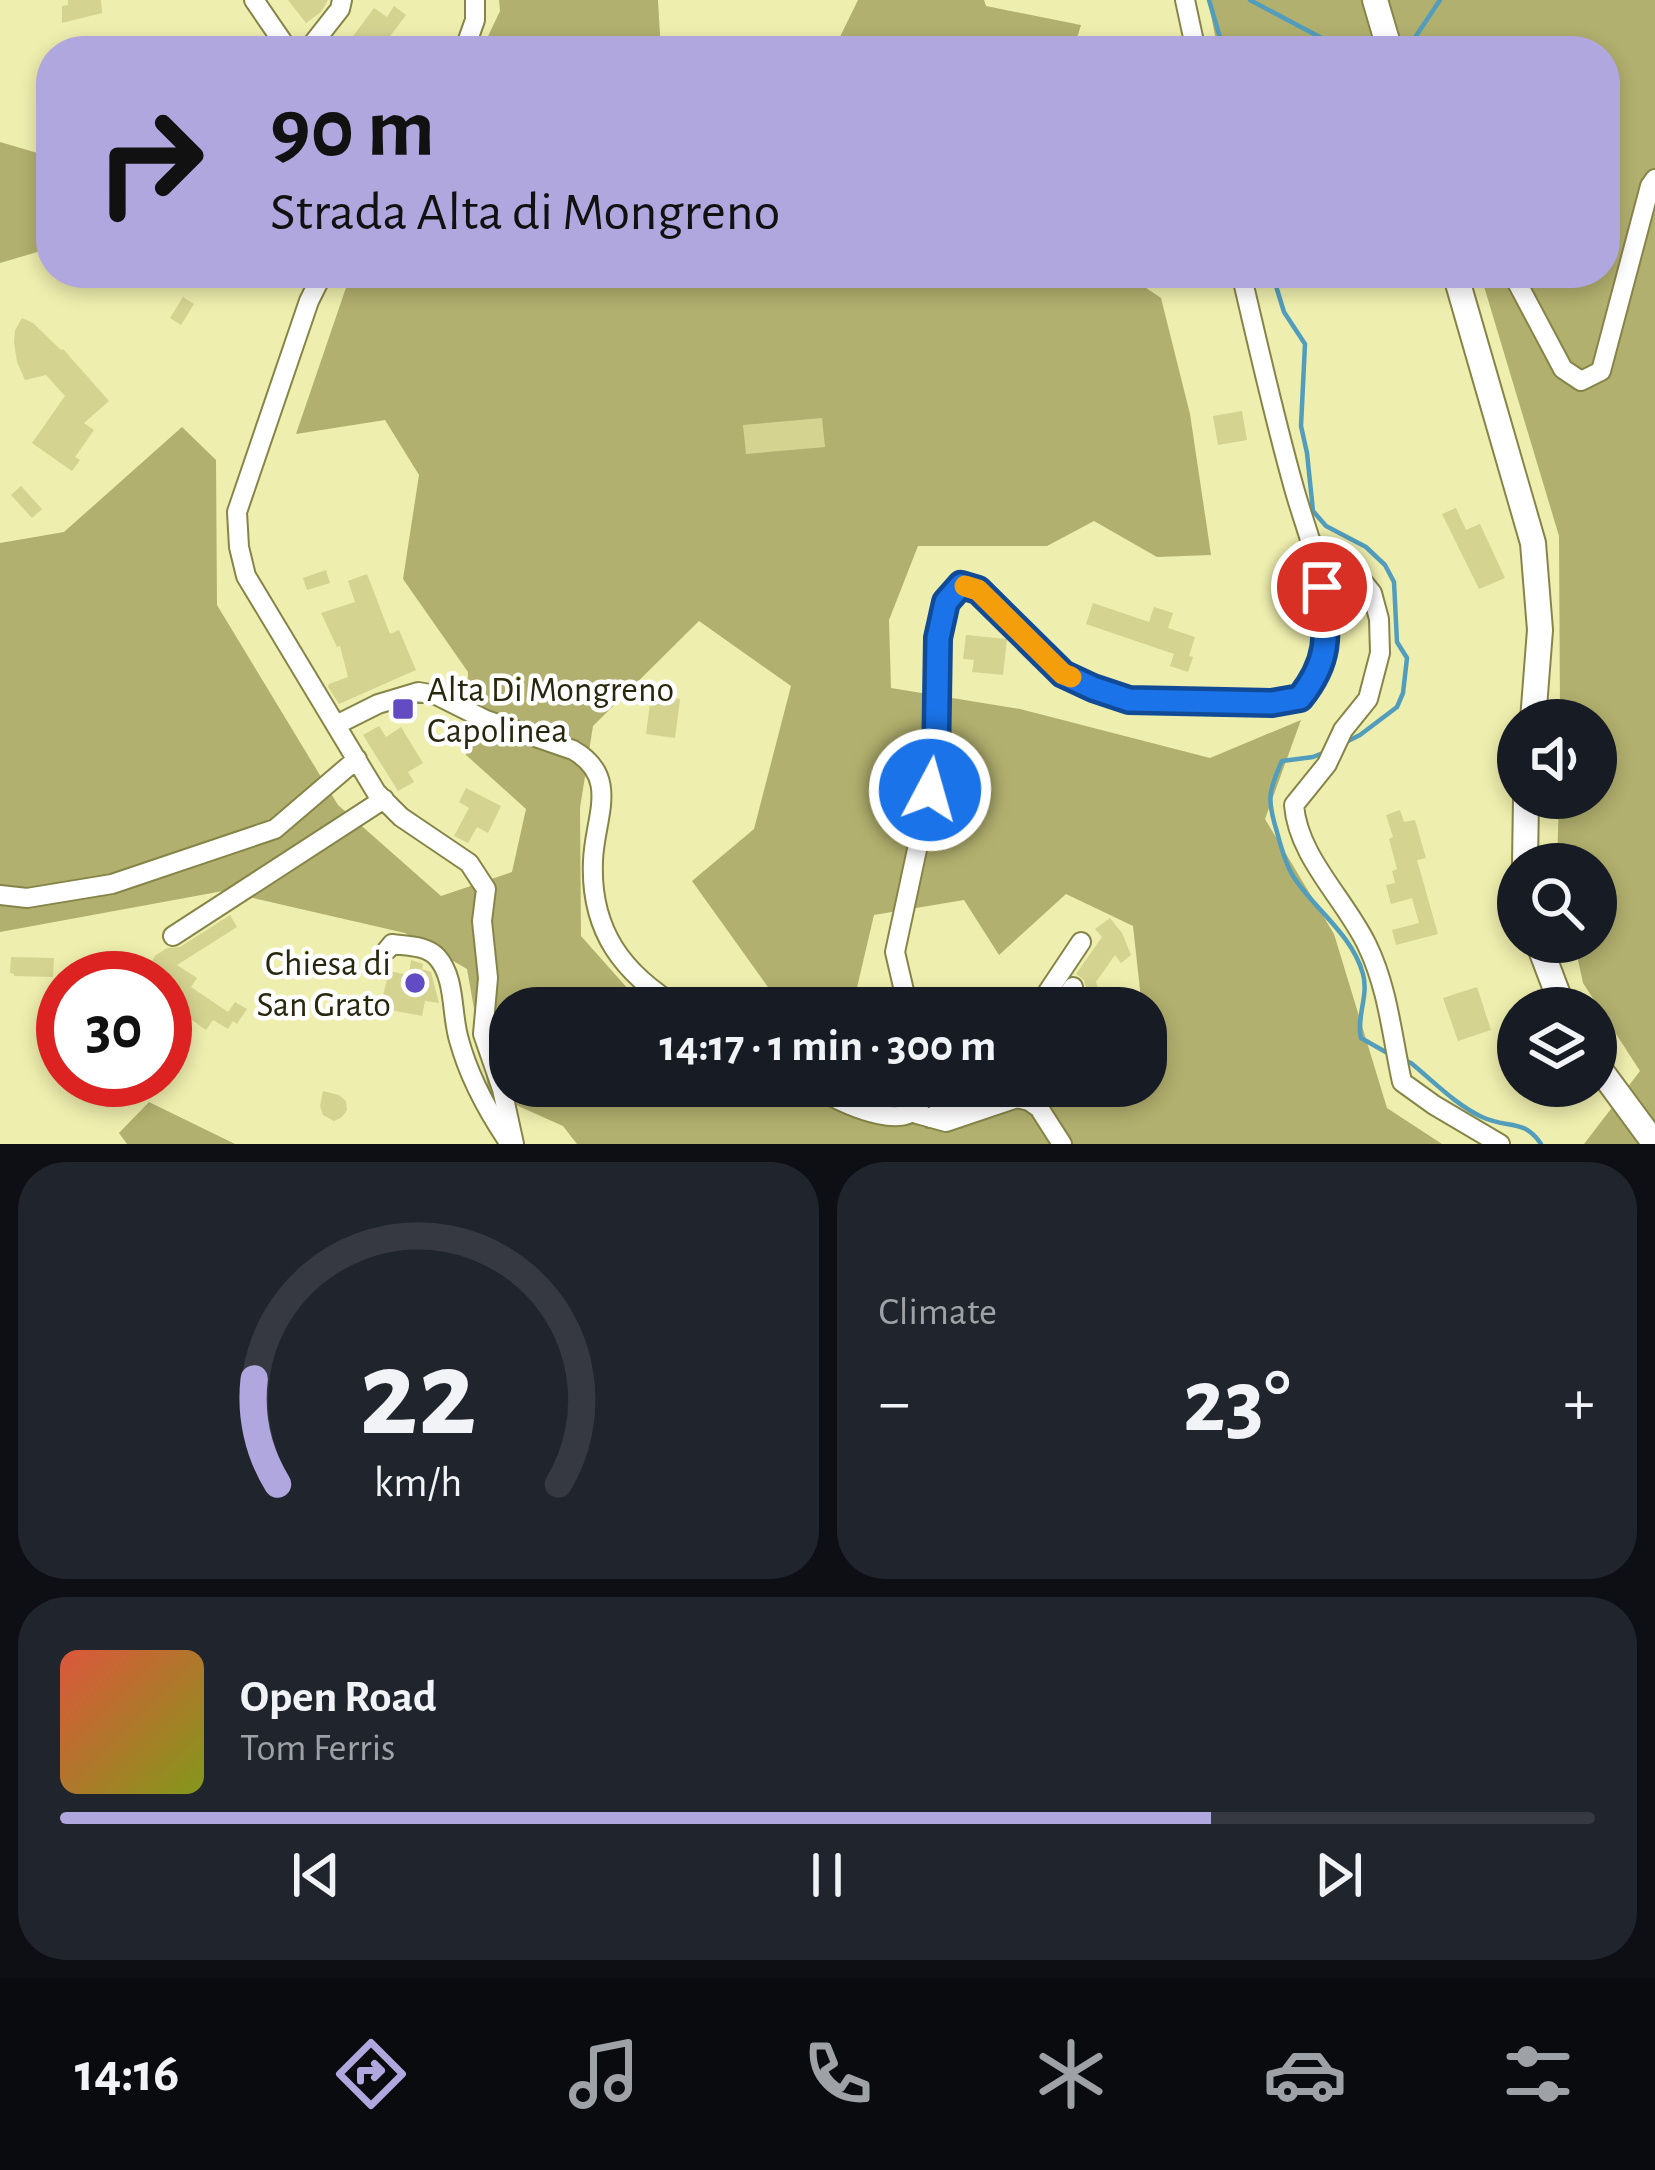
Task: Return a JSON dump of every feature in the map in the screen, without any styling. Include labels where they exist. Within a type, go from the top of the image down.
[{"type":"main road","points":[[1375,0],[1386,36]]},
{"type":"main road","points":[[1459,288],[1533,543],[1540,630],[1535,699]]},
{"type":"main road","points":[[1617,1092],[1655,1144]]},
{"type":"street","points":[[254,0],[279,36]]},
{"type":"street","points":[[319,36],[340,10],[342,0]]},
{"type":"street","points":[[469,36],[475,0]]},
{"type":"street","points":[[1185,0],[1193,36]]},
{"type":"street","points":[[1520,288],[1563,369],[1581,381],[1601,371],[1655,179]]},
{"type":"street","points":[[316,288],[237,512],[239,548],[246,576],[376,792],[401,817],[469,863],[486,889],[482,921],[488,978],[483,1034],[502,1089],[512,1144]]},
{"type":"street","points":[[903,987],[895,952],[936,761],[938,638],[946,602],[961,585],[978,590],[1063,674],[1129,700],[1272,703],[1300,698],[1317,677],[1324,658],[1326,625],[1312,543],[1244,288]]},
{"type":"street","points":[[1312,543],[1352,568],[1372,593],[1380,653],[1368,699],[1294,805],[1300,836],[1367,944],[1384,986],[1402,1082],[1500,1144]]},
{"type":"street","points":[[336,725],[378,704],[418,692],[436,695],[486,720],[585,756],[599,778],[602,795],[592,863],[603,924],[626,967],[647,987]]},
{"type":"street","points":[[0,895],[27,898],[112,884],[275,829],[357,760]]},
{"type":"street","points":[[173,936],[384,799]]},
{"type":"street","points":[[1051,987],[1081,942]]},
{"type":"street","points":[[387,950],[392,944],[435,954],[447,975],[459,1040],[482,1097],[512,1144]]},
{"type":"street","points":[[850,1107],[878,1123],[896,1124],[907,1121],[921,1107]]},
{"type":"street","points":[[926,1107],[946,1122],[990,1107]]},
{"type":"street","points":[[1038,1107],[1063,1144]]},
{"type":"shaded area","points":[[499,0],[658,0],[660,36],[488,36],[500,11]]},
{"type":"shaded area","points":[[858,0],[984,0],[986,6],[1081,25],[1078,36],[840,36]]},
{"type":"shaded area","points":[[1208,0],[1655,0],[1655,1144],[1584,1144],[1617,1107],[1640,1071],[1617,1035],[1617,987],[1586,987],[1579,963],[1617,963],[1617,843],[1558,843],[1558,819],[1617,819],[1617,699],[1560,699],[1559,536],[1485,288],[1620,288],[1620,36],[1215,36]]},
{"type":"shaded area","points":[[0,142],[36,153],[36,252],[0,263]]},
{"type":"shaded area","points":[[346,288],[1146,288],[1161,298],[1190,414],[1211,555],[1157,557],[1094,521],[1047,546],[918,546],[889,620],[891,688],[1020,709],[1210,758],[1301,720],[1265,819],[1334,934],[1387,1108],[1442,1144],[577,1144],[563,1126],[520,1107],[1167,1107],[1167,987],[1140,987],[1133,926],[1066,894],[999,955],[964,900],[874,915],[857,987],[768,987],[692,881],[754,829],[791,686],[699,621],[593,726],[580,808],[581,936],[626,987],[489,987],[489,1093],[467,969],[405,933],[223,891],[0,932],[0,543],[64,532],[182,427],[216,460],[217,605],[338,805],[441,896],[512,872],[526,809],[466,755],[468,672],[403,579],[419,475],[385,420],[296,434]]},
{"type":"shaded area","points":[[144,1107],[159,1107],[235,1144],[127,1144],[119,1133]]},
{"type":"building","points":[[68,0],[101,0],[102,13],[62,23],[62,6]]},
{"type":"building","points":[[288,0],[328,0],[306,23]]},
{"type":"building","points":[[394,6],[406,15],[390,36],[353,36],[374,8],[387,17]]},
{"type":"building","points":[[183,297],[194,304],[181,325],[170,318]]},
{"type":"building","points":[[22,318],[63,349],[109,401],[84,423],[94,430],[75,457],[80,460],[72,471],[32,443],[65,396],[46,375],[25,380],[14,342]]},
{"type":"building","points":[[1242,411],[1247,440],[1218,445],[1213,416]]},
{"type":"building","points":[[822,418],[825,447],[746,454],[743,425]]},
{"type":"building","points":[[21,486],[42,509],[32,518],[11,495]]},
{"type":"building","points":[[1456,508],[1466,530],[1480,524],[1505,578],[1479,589],[1442,514]]},
{"type":"building","points":[[326,570],[330,583],[307,590],[303,578]]},
{"type":"building","points":[[367,574],[390,634],[399,630],[416,670],[339,704],[329,684],[348,677],[340,646],[321,613],[355,602],[348,581]]},
{"type":"building","points":[[1093,603],[1149,622],[1154,607],[1173,613],[1168,628],[1195,637],[1188,672],[1170,666],[1174,654],[1086,624]]},
{"type":"building","points":[[966,635],[1007,639],[1003,675],[972,672],[974,660],[963,659]]},
{"type":"building","points":[[651,695],[680,699],[675,738],[646,734]]},
{"type":"building","points":[[379,726],[386,737],[401,727],[423,763],[408,772],[414,782],[398,791],[363,735]]},
{"type":"building","points":[[466,788],[501,806],[488,833],[477,827],[468,843],[454,836],[469,808],[459,802]]},
{"type":"building","points":[[1400,810],[1404,822],[1415,820],[1426,858],[1417,860],[1438,934],[1396,945],[1392,930],[1419,923],[1412,898],[1391,904],[1386,885],[1395,883],[1392,871],[1397,869],[1386,815]]},
{"type":"building","points":[[230,915],[237,927],[192,956],[192,951],[162,951],[180,947]]},
{"type":"building","points":[[1110,918],[1131,955],[1121,963],[1115,955],[1096,982],[1098,987],[1086,987],[1076,974],[1102,937],[1095,929]]},
{"type":"building","points":[[11,957],[36,958],[36,977],[10,973]]},
{"type":"building","name":"Chiesa di San Grato","points":[[411,960],[431,972],[439,1003],[425,1001],[422,1016],[380,1008],[389,971],[409,975]]},
{"type":"building","points":[[1477,987],[1491,1030],[1458,1041],[1443,998]]},
{"type":"building","points":[[192,988],[228,1012],[235,1002],[247,1009],[228,1029],[213,1020],[206,1030],[192,1020]]},
{"type":"building","points":[[323,1091],[346,1101],[342,1117],[334,1121],[323,1115]]},
{"type":"waterway","points":[[1209,0],[1220,36]]},
{"type":"waterway","points":[[1250,0],[1318,36]]},
{"type":"waterway","points":[[1416,36],[1440,0]]},
{"type":"waterway","points":[[1277,288],[1284,312],[1305,344],[1301,426],[1313,511],[1326,526],[1366,547],[1385,565],[1394,582],[1397,642],[1407,658],[1397,707],[1344,743]]},
{"type":"waterway","points":[[1323,753],[1282,761],[1270,796],[1272,812],[1293,876],[1358,960],[1364,982],[1361,1038],[1391,1055]]},
{"type":"waterway","points":[[1402,1059],[1472,1112],[1528,1130],[1541,1144]]},
{"type":"slow traffic","points":[[965,586],[978,590],[1071,677]]},
{"type":"place","name":"Alta Di Mongreno Capolinea","points":[[403,709]]},
{"type":"place","name":"Chiesa di San Grato","points":[[415,983]]},
{"type":"route","points":[[930,790],[936,761],[938,638],[946,602],[961,585],[978,590],[1063,674],[1093,688],[1129,700],[1272,703],[1300,698],[1317,677],[1324,658],[1326,625],[1322,587]]}]
